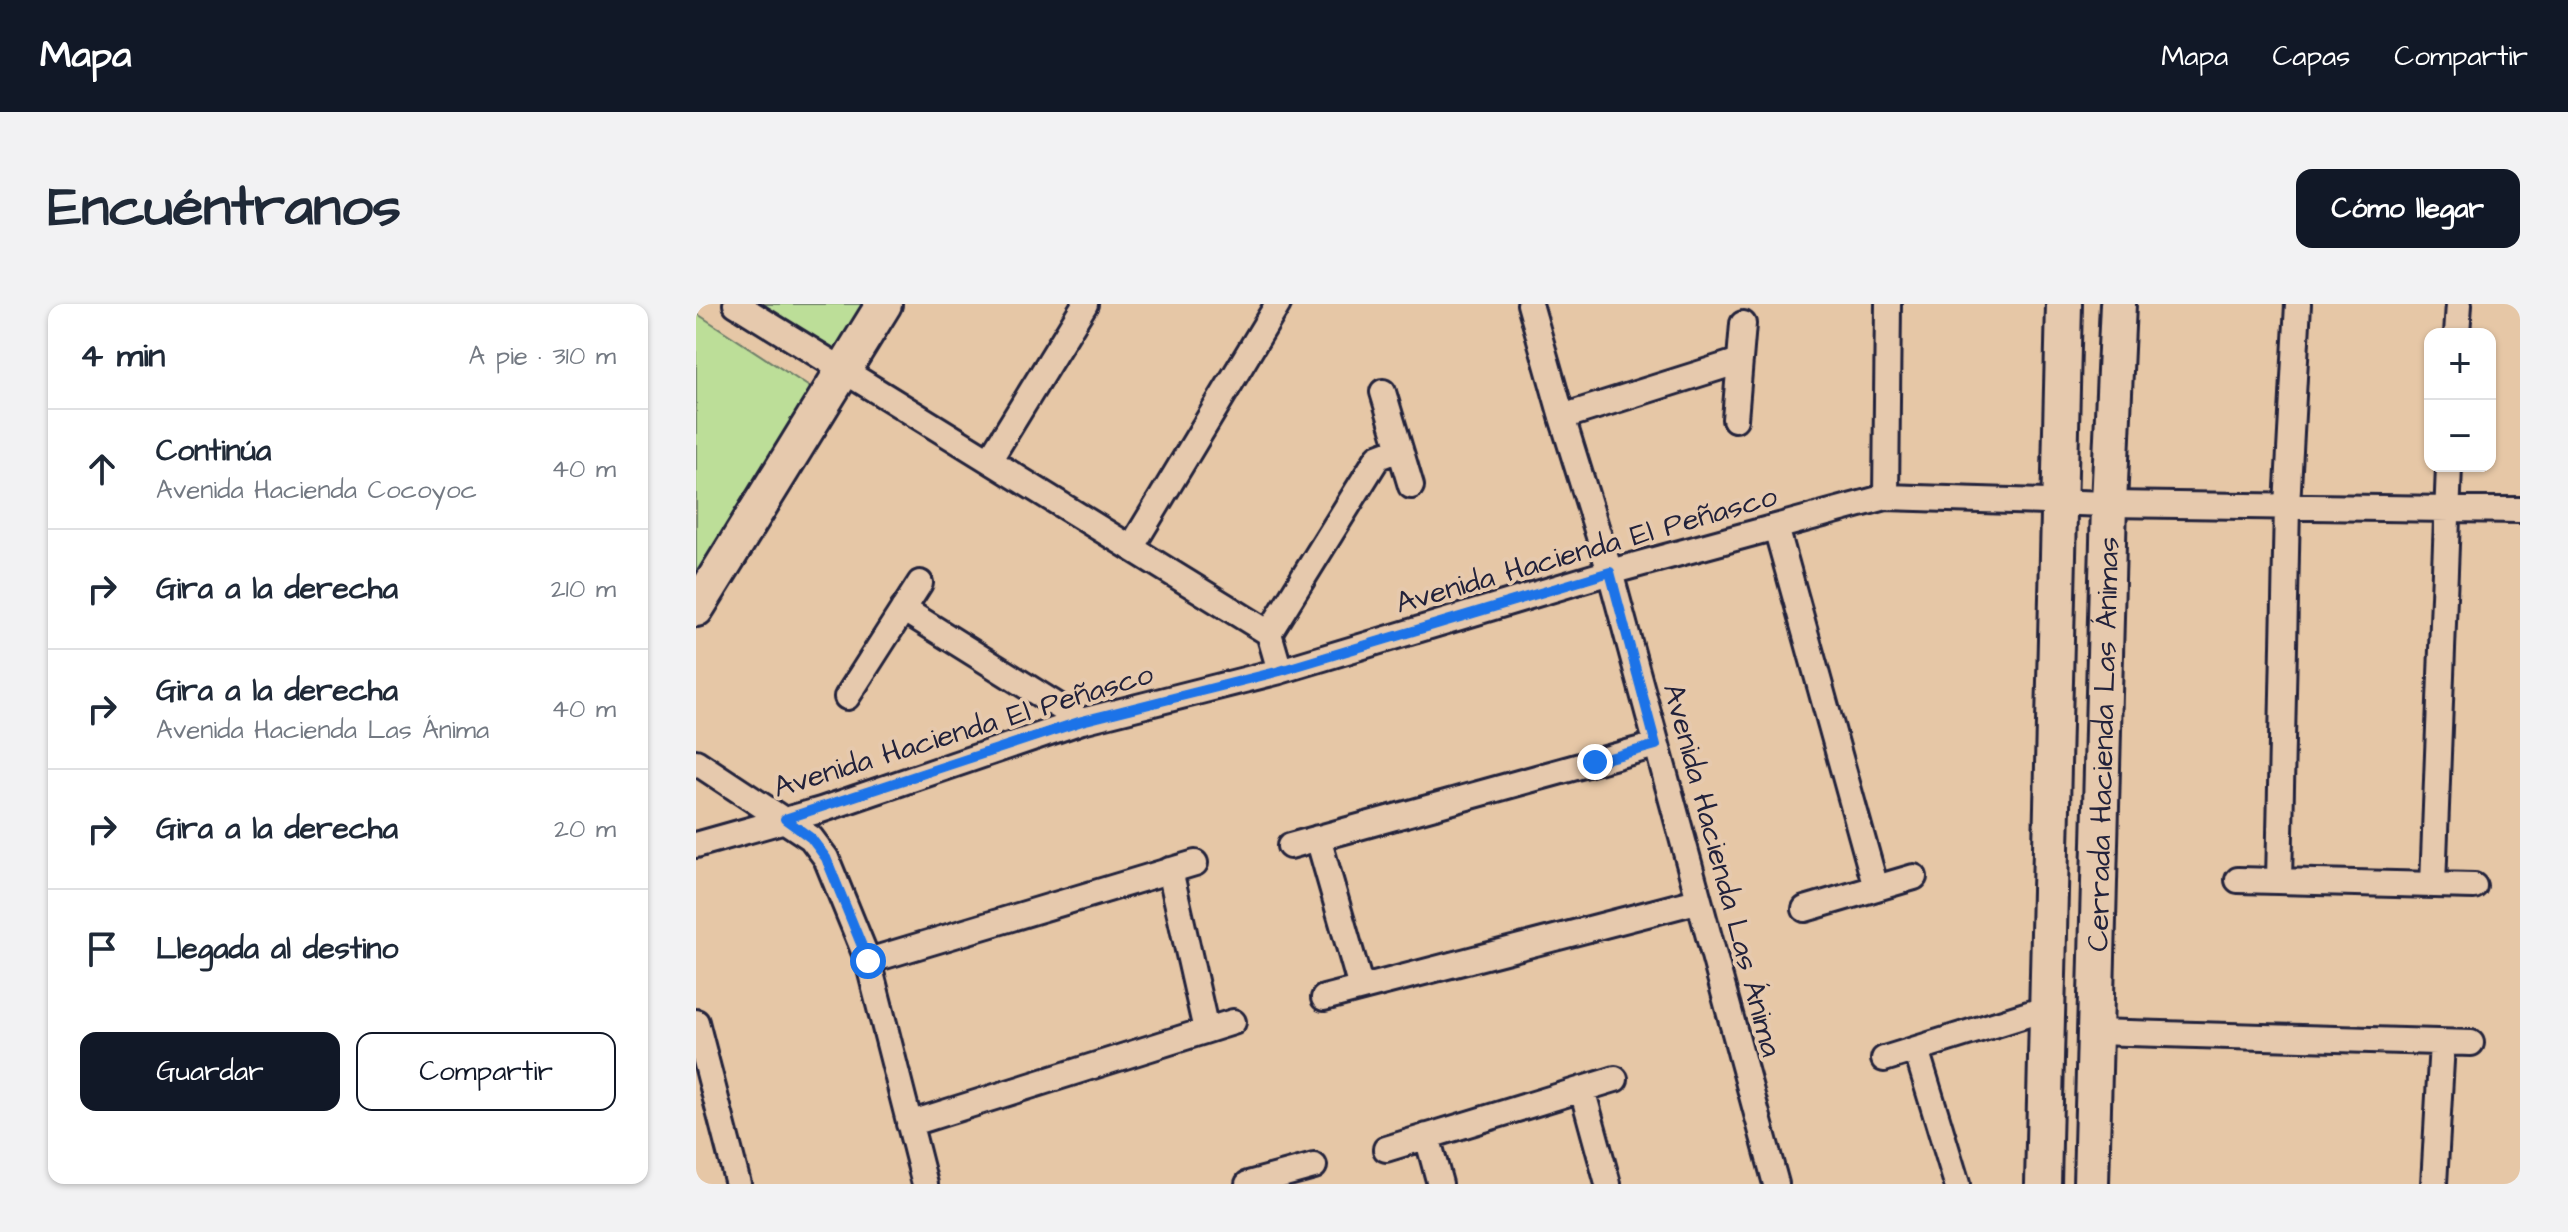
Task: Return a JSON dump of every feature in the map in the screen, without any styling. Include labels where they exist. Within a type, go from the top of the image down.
[{"type":"street","points":[[736,304],[1269,633],[1280,671]]},
{"type":"street","points":[[696,609],[884,304]]},
{"type":"street","points":[[990,459],[1085,304]]},
{"type":"street","points":[[1131,548],[1278,304]]},
{"type":"street","name":"Avenida Hacienda Las Ánima","points":[[1530,304],[1610,572],[1776,1184]]},
{"type":"street","points":[[1886,497],[1888,304]]},
{"type":"street","name":"Cerrada Hacienda Las Ánimas","points":[[2038,1183],[2048,1008],[2064,304]]},
{"type":"street","name":"Cerrada Hacienda Las Ánimas","points":[[2091,1184],[2109,504],[2118,304]]},
{"type":"street","points":[[2279,881],[2287,506],[2298,304]]},
{"type":"street","points":[[2457,328],[2459,304]]},
{"type":"street","points":[[1735,419],[1743,324]]},
{"type":"street","points":[[1562,417],[1740,361]]},
{"type":"street","points":[[1383,392],[1411,486]]},
{"type":"street","points":[[1269,633],[1378,457],[1399,449]]},
{"type":"street","points":[[2433,885],[2449,472]]},
{"type":"street","name":"Avenida Hacienda El Peñasco","points":[[696,845],[785,819],[1082,721],[1280,671],[1610,572],[1886,497],[2109,504],[2520,510]]},
{"type":"street","points":[[1776,527],[1876,888]]},
{"type":"street","points":[[847,697],[920,583]]},
{"type":"street","points":[[903,609],[1082,721]]},
{"type":"street","points":[[1290,846],[1656,745]]},
{"type":"street","points":[[696,762],[811,838],[826,858],[868,961],[925,1184]]},
{"type":"street","points":[[1318,838],[1361,988]]},
{"type":"street","points":[[868,961],[1195,863]]},
{"type":"street","points":[[1170,870],[1206,1030]]},
{"type":"street","points":[[1805,909],[1914,877]]},
{"type":"street","points":[[2238,880],[2474,886]]},
{"type":"street","points":[[1324,998],[1697,901]]},
{"type":"street","points":[[1884,1059],[2048,1008]]},
{"type":"street","points":[[696,1022],[738,1184]]},
{"type":"street","points":[[909,1124],[1233,1022]]},
{"type":"street","points":[[2095,1032],[2471,1043]]},
{"type":"street","points":[[2434,1184],[2442,1043]]},
{"type":"street","points":[[1916,1049],[1957,1184]]},
{"type":"street","points":[[1386,1149],[1615,1079]]},
{"type":"street","points":[[1582,1089],[1608,1184]]},
{"type":"street","points":[[1427,1136],[1440,1184]]},
{"type":"street","points":[[1248,1184],[1278,1180],[1314,1166]]},
{"type":"green space","points":[[759,304],[865,304],[834,351]]},
{"type":"green space","points":[[696,313],[814,390],[696,575]]},
{"type":"route","points":[[868,961],[826,858],[811,838],[785,819],[821,810],[1082,721],[1280,671],[1610,572],[1656,745],[1595,762]]}]
